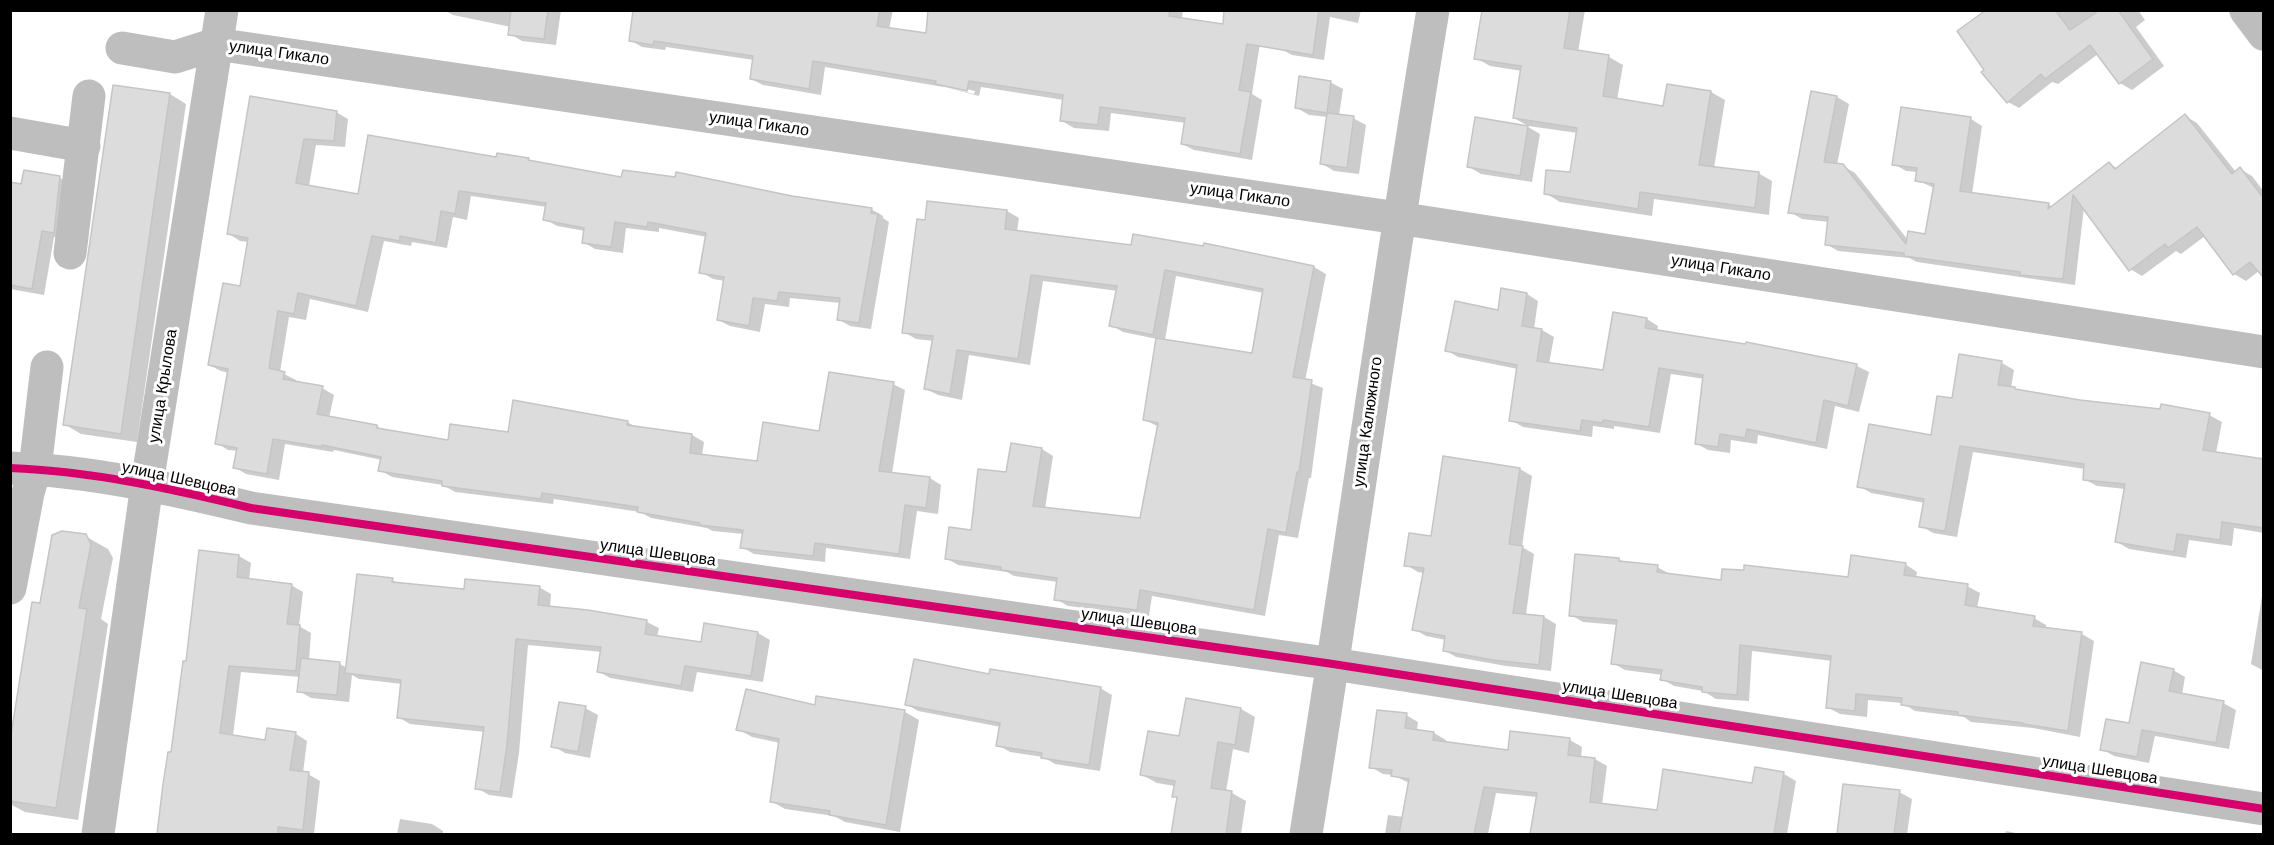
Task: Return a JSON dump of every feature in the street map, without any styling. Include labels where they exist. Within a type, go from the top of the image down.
[{"type":"main road","points":[[2246,10],[2264,34]]},
{"type":"street","name":"улица Крылова","points":[[98,834],[147,484],[222,10]]},
{"type":"street","name":"улица Калюжного","points":[[1306,834],[1398,218],[1432,10]]},
{"type":"street","points":[[122,48],[175,57],[216,44]]},
{"type":"street","name":"улица Гикало","points":[[216,44],[1398,218],[2264,352]]},
{"type":"street","points":[[70,253],[89,96]]},
{"type":"street","points":[[10,133],[84,146]]},
{"type":"street","points":[[10,588],[28,494],[23,468],[47,367]]},
{"type":"street","name":"улица Шевцова","points":[[23,468],[147,484],[263,510],[1333,664],[2264,809]]},
{"type":"building","points":[[511,10],[548,10],[544,39],[508,35]]},
{"type":"building","points":[[633,10],[880,10],[877,26],[926,33],[928,10],[1170,10],[1169,16],[1223,24],[1224,10],[1319,10],[1313,55],[1247,44],[1239,90],[1251,92],[1240,154],[1181,144],[1185,118],[1100,107],[1098,125],[1060,121],[1063,95],[969,81],[967,91],[935,84],[936,81],[813,61],[809,89],[750,79],[753,56],[654,41],[653,45],[629,41]]},
{"type":"building","points":[[1482,10],[1570,10],[1564,48],[1609,55],[1603,96],[1663,106],[1667,84],[1711,91],[1699,165],[1759,172],[1755,208],[1640,192],[1638,209],[1544,194],[1546,170],[1570,172],[1577,128],[1513,118],[1521,66],[1474,59]]},
{"type":"building","points":[[1986,10],[2055,10],[2070,30],[2100,10],[2118,10],[2153,59],[2119,84],[2090,45],[2045,79],[2041,74],[2007,103],[1981,72],[1984,70],[1957,31]]},
{"type":"building","points":[[1299,76],[1331,81],[1327,113],[1295,108]]},
{"type":"building","points":[[113,85],[170,93],[121,434],[63,425]]},
{"type":"building","points":[[1811,91],[1837,96],[1824,162],[1843,164],[1906,244],[1908,231],[1925,234],[1934,184],[1915,181],[1917,168],[1892,165],[1901,107],[1971,117],[1960,191],[2049,203],[2048,209],[2109,162],[2115,169],[2185,114],[2232,174],[2240,167],[2264,199],[2264,278],[2250,262],[2233,275],[2197,227],[2168,248],[2165,244],[2129,271],[2073,195],[2063,279],[2020,275],[2020,272],[1904,256],[1904,253],[1825,245],[1828,217],[1788,213]]},
{"type":"building","points":[[250,96],[337,111],[334,141],[304,139],[296,183],[358,194],[368,135],[496,157],[497,153],[529,158],[528,160],[621,177],[623,170],[675,177],[676,172],[792,196],[872,208],[871,213],[878,214],[859,323],[837,320],[840,298],[779,292],[777,301],[753,298],[749,326],[717,320],[724,277],[699,273],[706,233],[648,222],[647,227],[615,222],[611,247],[582,243],[584,228],[543,220],[546,203],[459,191],[455,214],[441,211],[436,243],[400,236],[400,241],[372,236],[356,306],[298,293],[294,314],[278,311],[269,368],[285,372],[283,379],[323,386],[317,414],[377,425],[377,428],[448,440],[450,424],[508,432],[513,400],[628,421],[627,425],[692,434],[690,453],[757,461],[763,422],[819,431],[829,372],[894,382],[879,471],[930,477],[926,508],[905,505],[899,554],[815,543],[813,556],[740,548],[743,530],[699,525],[700,523],[637,512],[638,507],[542,493],[541,499],[442,486],[442,481],[378,471],[381,457],[322,445],[322,447],[273,439],[267,474],[233,468],[237,448],[215,444],[228,369],[208,365],[223,283],[240,286],[248,238],[227,234]]},
{"type":"building","points":[[1327,113],[1354,116],[1347,168],[1320,164]]},
{"type":"building","points":[[1475,117],[1528,126],[1520,176],[1467,167]]},
{"type":"building","points":[[24,170],[60,176],[54,233],[42,231],[32,289],[10,285],[10,182],[21,184]]},
{"type":"building","points":[[927,201],[1007,210],[1005,229],[1131,245],[1133,234],[1203,246],[1204,243],[1314,266],[1293,377],[1312,380],[1299,472],[1297,472],[1286,533],[1268,529],[1254,610],[1140,590],[1137,610],[1054,600],[1057,578],[945,559],[949,527],[971,530],[978,469],[1006,472],[1011,443],[1042,448],[1033,506],[1140,518],[1158,423],[1143,420],[1156,338],[1252,353],[1263,289],[1165,270],[1153,335],[1109,326],[1117,286],[1031,275],[1018,359],[957,350],[950,394],[924,389],[933,336],[902,333],[917,219],[925,220]]},
{"type":"building","points":[[1501,288],[1527,293],[1522,326],[1542,329],[1537,361],[1603,370],[1613,312],[1647,318],[1645,328],[1745,344],[1746,342],[1857,364],[1848,406],[1824,400],[1816,443],[1747,429],[1745,438],[1720,434],[1718,447],[1695,444],[1703,375],[1659,368],[1649,427],[1603,420],[1602,423],[1582,420],[1580,431],[1509,421],[1517,365],[1445,351],[1455,301],[1498,310]]},
{"type":"building","points":[[1959,354],[2002,361],[1998,385],[2015,387],[2015,389],[2080,400],[2160,409],[2161,404],[2210,413],[2203,450],[2264,459],[2264,528],[2222,522],[2220,540],[2177,534],[2174,552],[2115,542],[2125,484],[2083,480],[2084,464],[1960,446],[1945,531],[1919,527],[1924,499],[1857,487],[1869,424],[1931,435],[1937,396],[1952,398]]},
{"type":"building","points":[[1443,456],[1520,468],[1509,544],[1523,546],[1513,613],[1544,616],[1539,665],[1443,651],[1445,636],[1412,630],[1424,568],[1404,566],[1409,533],[1431,536]]},
{"type":"building","points":[[62,531],[86,534],[91,544],[79,608],[87,609],[56,808],[10,801],[10,741],[32,602],[40,603],[52,535]]},
{"type":"building","points":[[199,550],[239,555],[237,577],[292,584],[287,624],[300,625],[296,671],[229,666],[220,733],[265,740],[267,728],[296,732],[290,770],[309,772],[303,830],[278,827],[278,834],[157,834],[183,661],[186,661]]},
{"type":"building","points":[[1575,554],[1619,558],[1619,561],[1658,565],[1657,572],[1721,580],[1722,569],[1744,570],[1744,565],[1848,577],[1851,555],[1906,563],[1904,575],[1968,584],[1965,605],[2035,616],[2033,626],[2082,632],[2068,731],[1958,715],[1958,712],[1901,705],[1902,698],[1856,694],[1855,711],[1826,708],[1831,656],[1740,645],[1737,695],[1702,692],[1702,687],[1660,680],[1662,670],[1611,664],[1617,620],[1569,616]]},
{"type":"building","points":[[357,574],[393,578],[392,582],[464,589],[465,579],[540,586],[538,605],[588,610],[647,620],[645,634],[701,642],[704,623],[758,632],[751,676],[685,666],[681,686],[597,672],[601,647],[516,639],[507,745],[500,792],[475,789],[484,727],[397,718],[401,680],[345,673]]},
{"type":"building","points":[[301,658],[340,662],[337,695],[297,692]]},
{"type":"building","points":[[914,659],[989,674],[990,669],[1101,687],[1089,765],[1041,758],[1042,753],[996,746],[1000,723],[905,705]]},
{"type":"building","points":[[2141,662],[2174,669],[2169,691],[2224,701],[2216,743],[2142,730],[2137,757],[2100,750],[2106,719],[2129,723]]},
{"type":"building","points":[[746,689],[815,705],[816,696],[905,710],[886,825],[829,815],[830,811],[770,802],[779,739],[736,730]]},
{"type":"building","points":[[1186,698],[1241,708],[1235,745],[1218,742],[1211,788],[1232,791],[1226,834],[1171,834],[1177,797],[1172,797],[1175,781],[1140,775],[1148,731],[1179,736]]},
{"type":"building","points":[[559,702],[586,706],[578,752],[551,747]]},
{"type":"building","points":[[1377,710],[1407,713],[1405,728],[1434,732],[1433,740],[1508,750],[1510,731],[1570,738],[1568,755],[1595,758],[1590,802],[1657,810],[1663,769],[1752,783],[1755,767],[1784,772],[1774,834],[1530,834],[1537,793],[1484,787],[1474,834],[1399,834],[1409,779],[1391,776],[1392,770],[1369,768]]},
{"type":"building","points":[[1843,784],[1900,790],[1894,834],[1837,834]]},
{"type":"cycle path","points":[[10,468],[101,477],[251,508],[1333,664],[2264,809]]}]
